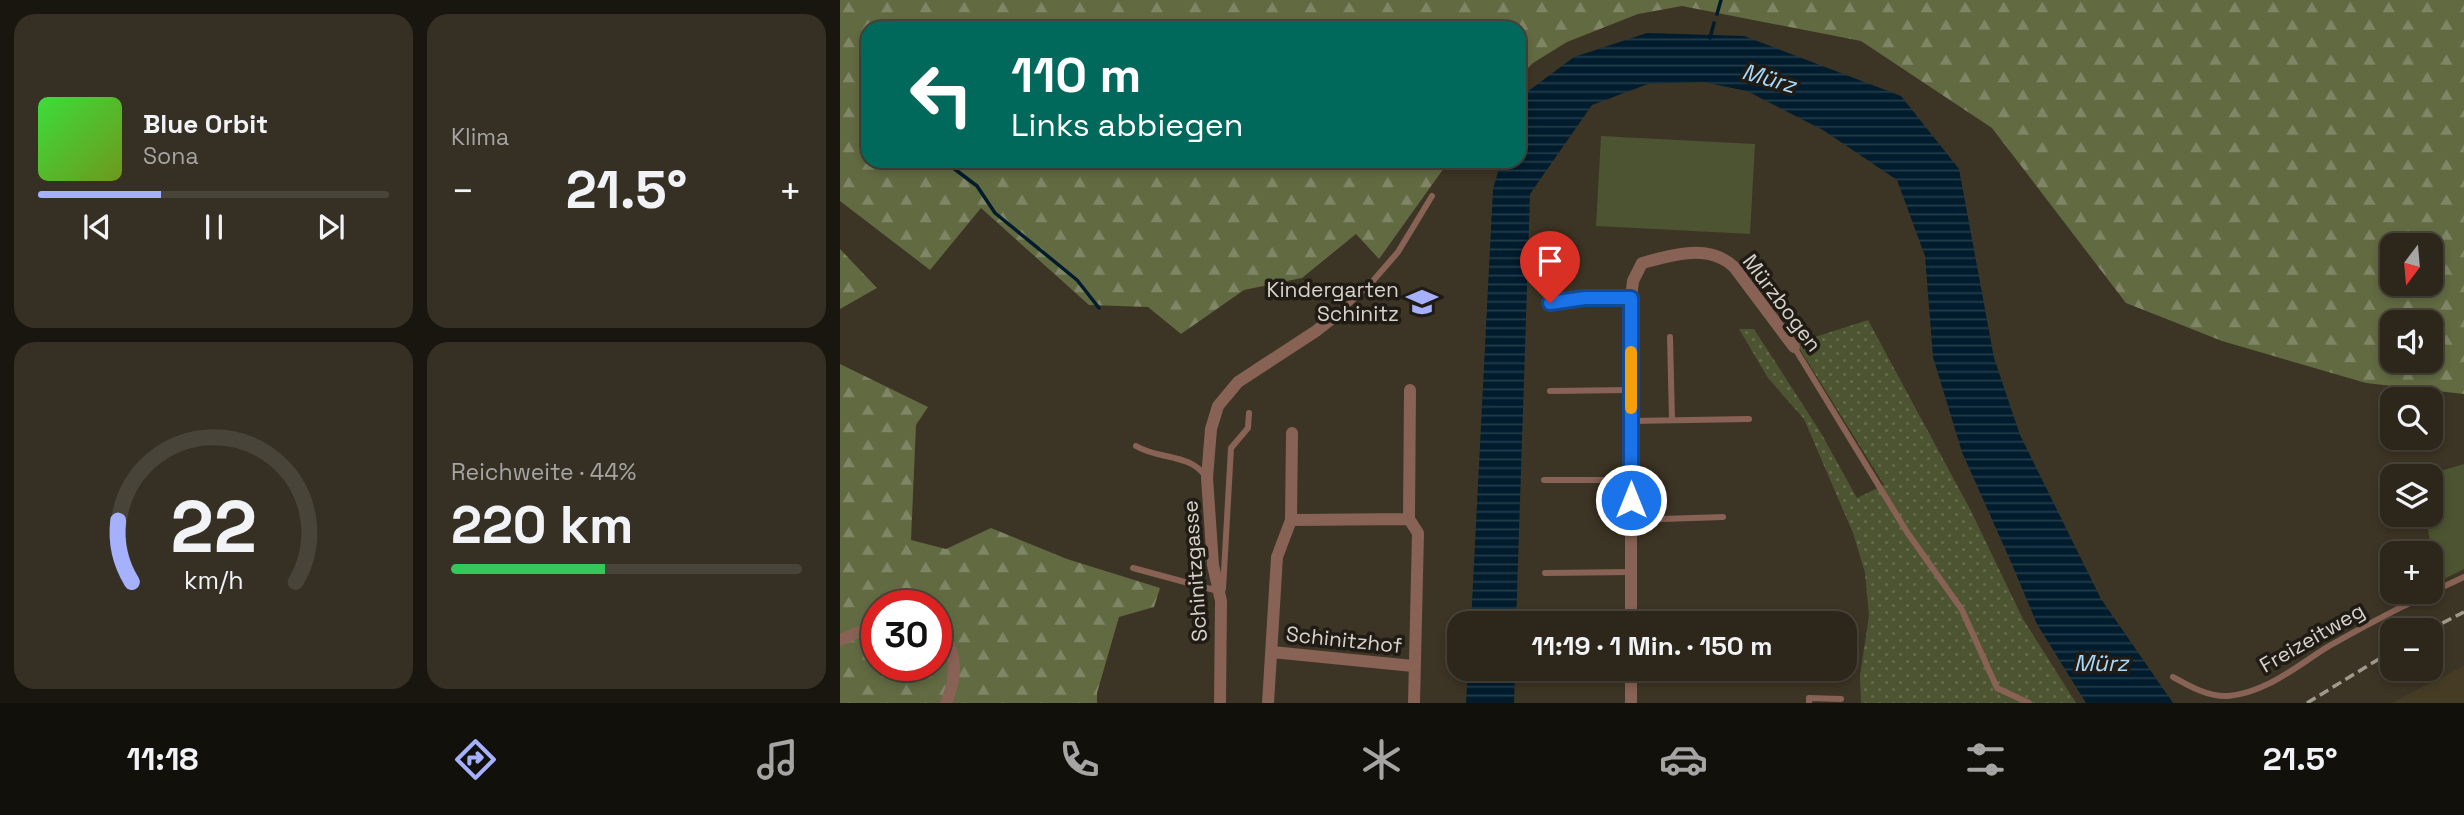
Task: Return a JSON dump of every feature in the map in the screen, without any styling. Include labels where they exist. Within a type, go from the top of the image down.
[{"type":"street","name":"Mürzbogen","points":[[1631,611],[1631,298],[1633,281],[1642,263],[1687,253],[1724,258],[1734,267],[1794,347]]},
{"type":"street","name":"Schinitzgasse","points":[[1220,703],[1220,596],[1213,565],[1207,478],[1211,429],[1218,406],[1238,382],[1339,313]]},
{"type":"street","name":"Schinitzhof","points":[[1409,390],[1409,519],[1418,533],[1414,703]]},
{"type":"street","name":"Schinitzhof","points":[[1268,703],[1278,557],[1291,520],[1292,433]]},
{"type":"street","points":[[1291,520],[1409,519]]},
{"type":"street","points":[[840,640],[861,632]]},
{"type":"street","name":"Schinitzhof","points":[[1272,652],[1413,666]]},
{"type":"street","points":[[952,654],[955,661],[952,675]]},
{"type":"street","points":[[946,703],[951,681]]},
{"type":"street","points":[[1630,703],[1631,681]]},
{"type":"lane","points":[[1339,313],[1398,253],[1432,196]]},
{"type":"lane","points":[[1550,303],[1585,298],[1631,298]]},
{"type":"lane","points":[[1670,337],[1672,420]]},
{"type":"lane","name":"Mürzbogen","points":[[1794,347],[1907,532],[1962,610],[1997,688],[2029,703]]},
{"type":"lane","points":[[1550,391],[1631,390]]},
{"type":"lane","points":[[1133,568],[1220,596],[1231,448],[1248,428],[1249,413]]},
{"type":"lane","points":[[1631,421],[1749,419]]},
{"type":"lane","name":"Schinitzgasse","points":[[1136,446],[1147,453],[1189,461],[1200,468],[1207,478]]},
{"type":"lane","points":[[1544,480],[1631,480]]},
{"type":"lane","points":[[1631,520],[1723,517]]},
{"type":"lane","points":[[1545,573],[1631,572]]},
{"type":"lane","name":"Freizeitweg","points":[[2173,677],[2212,694],[2222,696],[2244,693],[2268,684],[2364,627],[2464,577]]},
{"type":"lane","points":[[1809,703],[1809,698],[1841,699]]},
{"type":"shaded area","points":[[2464,666],[2464,703],[2391,703],[2434,681],[2443,681],[2443,677]]},
{"type":"green space","points":[[840,0],[2464,0],[2464,394],[2443,392],[2443,387],[2402,387],[2366,383],[2222,341],[2126,303],[1992,128],[1861,41],[1682,6],[1638,14],[1567,42],[1526,70],[1526,21],[861,21],[861,168],[1444,168],[1379,259],[1356,234],[1302,278],[1244,290],[1181,334],[1148,307],[1089,305],[981,208],[930,270],[840,201]]},
{"type":"green space","points":[[1601,136],[1755,144],[1750,234],[1596,226]]},
{"type":"green space","points":[[840,249],[877,288],[840,309]]},
{"type":"green space","points":[[1868,320],[1971,511],[2023,619],[2076,703],[1861,703],[1860,675],[1869,616],[1865,573],[1853,533],[1804,419],[1768,378],[1739,329],[1754,329],[1821,433],[1857,498],[1884,485],[1796,343]]},
{"type":"green space","points":[[840,364],[928,407],[916,425],[911,540],[946,549],[991,528],[1067,559],[1160,588],[1154,607],[1119,617],[1097,693],[1097,703],[840,703]]},
{"type":"green space","points":[[2464,464],[2464,569],[2443,580],[2443,541],[2430,541],[2428,527],[2443,527],[2443,470]]},
{"type":"water","name":"Mürz","points":[[1647,33],[1744,36],[1901,96],[1959,169],[1994,358],[2020,435],[2101,599],[2173,703],[2086,703],[2037,624],[1962,452],[1933,357],[1925,256],[1897,180],[1823,130],[1747,91],[1703,82],[1648,84],[1592,105],[1530,194],[1516,611],[1472,611],[1493,189],[1499,168],[1526,168],[1526,93],[1574,57]]},
{"type":"water","points":[[1467,681],[1515,681],[1514,703],[1466,703]]},
{"type":"waterway","points":[[1717,14],[1721,0]]},
{"type":"waterway","points":[[1710,38],[1714,23]]},
{"type":"waterway","points":[[953,168],[977,186],[995,213],[1077,280],[1099,308]]},
{"type":"railway","points":[[2443,623],[2464,612]]},
{"type":"railway","points":[[2307,703],[2380,658]]},
{"type":"slow traffic","points":[[1631,352],[1631,408]]},
{"type":"place","name":"Kindergarten Schinitz","points":[[1422,302]]},
{"type":"route","points":[[1550,303],[1585,298],[1631,298],[1631,500]]}]
